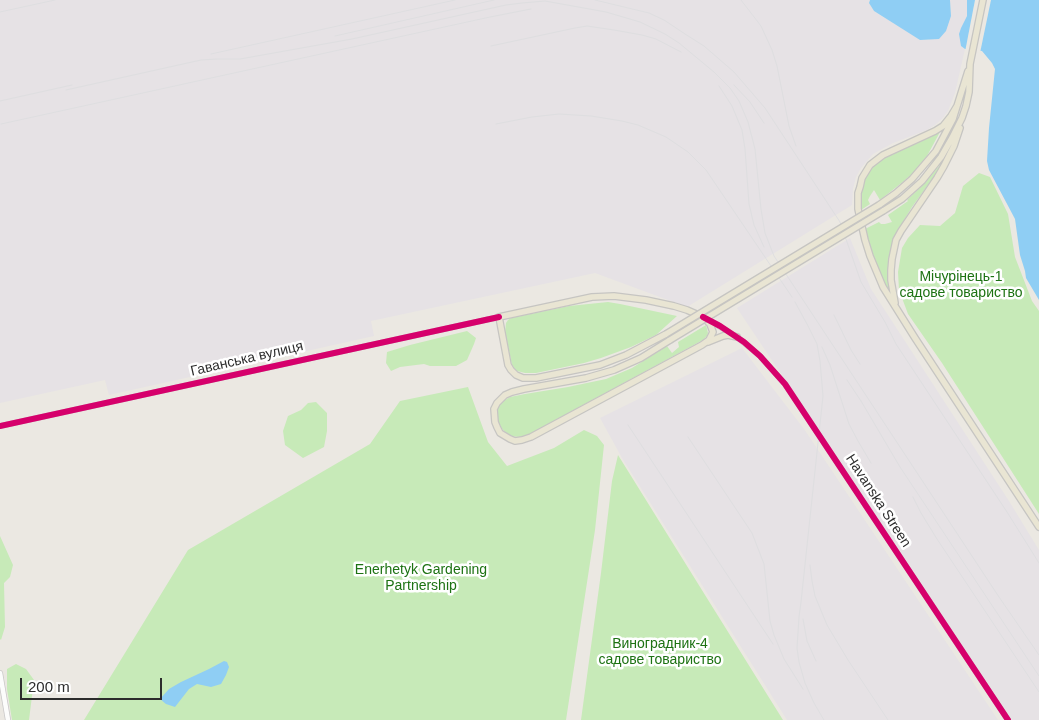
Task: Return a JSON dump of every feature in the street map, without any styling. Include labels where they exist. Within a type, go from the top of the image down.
[{"type":"main road","points":[[499,316],[508,365],[516,375],[523,378],[536,378],[600,365],[626,355],[666,334],[879,205],[905,185],[928,162],[948,128],[970,64],[983,0]]},
{"type":"main road","points":[[896,308],[891,280],[892,259],[896,240],[937,178],[958,138],[968,92],[970,64]]},
{"type":"main road","points":[[957,106],[943,126],[929,135],[882,155],[870,165],[862,178],[857,202],[865,240],[883,287],[914,338],[1039,527]]},
{"type":"main road","points":[[737,337],[723,336],[702,345],[539,434],[522,440],[515,441],[500,433],[495,422],[494,409],[505,395],[586,378],[614,370],[641,358],[883,211],[912,191],[928,175],[941,157],[962,118]]},
{"type":"main road","name":"Гаванська вулиця","points":[[499,316],[592,297],[614,296],[674,306],[703,317]]},
{"type":"main road","points":[[702,345],[713,332],[710,324],[703,317]]},
{"type":"street","name":"Гаванська вулиця","points":[[0,426],[499,316]]},
{"type":"street","name":"Havanska Streen","points":[[703,317],[737,337],[760,356],[785,384],[1008,720]]},
{"type":"street","points":[[0,672],[8,720]]},
{"type":"shaded area","points":[[0,0],[870,0],[869,3],[874,11],[921,40],[928,40],[951,16],[950,0],[967,0],[967,16],[961,46],[965,49],[955,93],[948,111],[942,119],[927,130],[893,143],[873,154],[856,177],[852,205],[687,307],[595,273],[371,321],[374,336],[109,395],[105,380],[0,403]]},
{"type":"shaded area","points":[[850,238],[871,289],[1039,550],[1039,720],[1012,720],[737,308]]},
{"type":"shaded area","points":[[742,348],[804,429],[998,720],[787,720],[622,458],[600,418]]},
{"type":"green space","points":[[940,132],[927,156],[913,173],[880,200],[874,190],[868,200],[870,204],[861,210],[859,199],[861,189],[866,175],[871,168],[883,159]]},
{"type":"green space","points":[[944,160],[894,237],[889,256],[888,281],[890,294],[872,255],[865,229],[879,222],[885,224],[892,222],[888,215],[908,201]]},
{"type":"green space","name":"Мічурінець-1 садове товариство","points":[[979,173],[990,177],[1008,214],[1015,257],[1032,301],[1039,311],[1039,514],[942,363],[908,314],[899,290],[898,272],[902,248],[908,238],[920,225],[940,226],[955,213],[963,186]]},
{"type":"green space","points":[[608,302],[677,316],[656,335],[601,358],[536,373],[525,373],[514,368],[505,332],[508,320],[569,306]]},
{"type":"green space","points":[[706,325],[708,333],[703,340],[528,435],[523,437],[510,436],[500,426],[497,418],[498,407],[510,397],[606,379],[632,368],[667,346],[672,353],[679,347],[678,342]]},
{"type":"green space","points":[[467,331],[476,338],[467,360],[456,366],[430,366],[424,364],[400,367],[391,371],[386,363],[387,352]]},
{"type":"green space","name":"Enerhetyk Gardening Partnership","points":[[468,387],[488,442],[507,466],[554,448],[584,430],[597,436],[604,445],[595,530],[566,720],[84,720],[188,550],[370,444],[400,401]]},
{"type":"green space","points":[[316,402],[327,413],[327,431],[324,447],[303,458],[285,445],[283,431],[288,416],[301,410],[308,403]]},
{"type":"green space","name":"Виноградник-4 садове товариство","points":[[618,455],[783,720],[581,720],[612,481]]},
{"type":"green space","points":[[0,536],[13,565],[10,577],[4,583],[5,627],[1,640],[0,639]]},
{"type":"green space","points":[[16,664],[26,669],[34,680],[29,720],[12,720],[7,689],[7,669]]},
{"type":"water","points":[[870,0],[950,0],[951,16],[946,31],[939,39],[920,40],[874,11],[869,3]]},
{"type":"water","points":[[967,0],[1039,0],[1039,300],[1026,278],[1020,255],[1015,219],[989,170],[987,161],[995,69],[982,51],[965,49],[961,46],[959,34],[967,16]]},
{"type":"water","points":[[224,661],[227,662],[229,667],[221,684],[211,687],[197,684],[189,689],[175,707],[166,704],[160,699],[169,689]]},
{"type":"pier","points":[[975,0],[991,0],[980,53],[965,52]]},
{"type":"railway","points":[[0,12],[55,0]]},
{"type":"railway","points":[[211,54],[455,0]]},
{"type":"railway","points":[[335,36],[494,0]]},
{"type":"railway","points":[[595,0],[649,13],[664,20],[704,46],[734,72],[765,108],[840,222],[861,282],[896,344],[1039,563]]},
{"type":"railway","points":[[741,0],[761,26],[772,50],[789,126],[796,146]]},
{"type":"railway","points":[[66,90],[201,60],[240,59],[352,39],[522,3],[545,1],[606,12],[640,22],[665,34],[714,72],[730,88],[739,101],[748,122],[755,149],[765,233],[774,256],[1039,655]]},
{"type":"railway","points":[[1,124],[531,9]]},
{"type":"railway","points":[[491,46],[587,26],[642,35],[656,39],[681,52]]},
{"type":"railway","points":[[0,101],[72,85]]},
{"type":"railway","points":[[734,85],[750,102],[764,123]]},
{"type":"railway","points":[[719,86],[732,106],[742,130],[749,204],[754,225],[764,247]]},
{"type":"railway","points":[[496,124],[559,114],[591,116],[638,125],[666,137],[688,152],[706,170],[792,297]]},
{"type":"railway","points":[[795,302],[817,344],[823,396],[797,648],[805,683],[824,720]]},
{"type":"railway","points":[[834,315],[860,364]]},
{"type":"railway","points":[[822,347],[830,365],[849,424],[871,463]]},
{"type":"railway","points":[[847,380],[861,401]]},
{"type":"railway","points":[[861,401],[900,467],[1039,676]]},
{"type":"railway","points":[[628,425],[773,644]]},
{"type":"railway","points":[[688,437],[752,533],[764,564],[770,621],[774,635],[784,659],[803,689]]},
{"type":"railway","points":[[913,497],[937,539],[1039,692]]},
{"type":"railway","points":[[810,565],[815,596],[827,625],[888,720]]},
{"type":"railway","points":[[803,619],[807,641],[816,661]]},
{"type":"cycle path","points":[[0,426],[499,317]]},
{"type":"cycle path","points":[[703,317],[744,342],[760,356],[785,384],[1008,720]]}]
